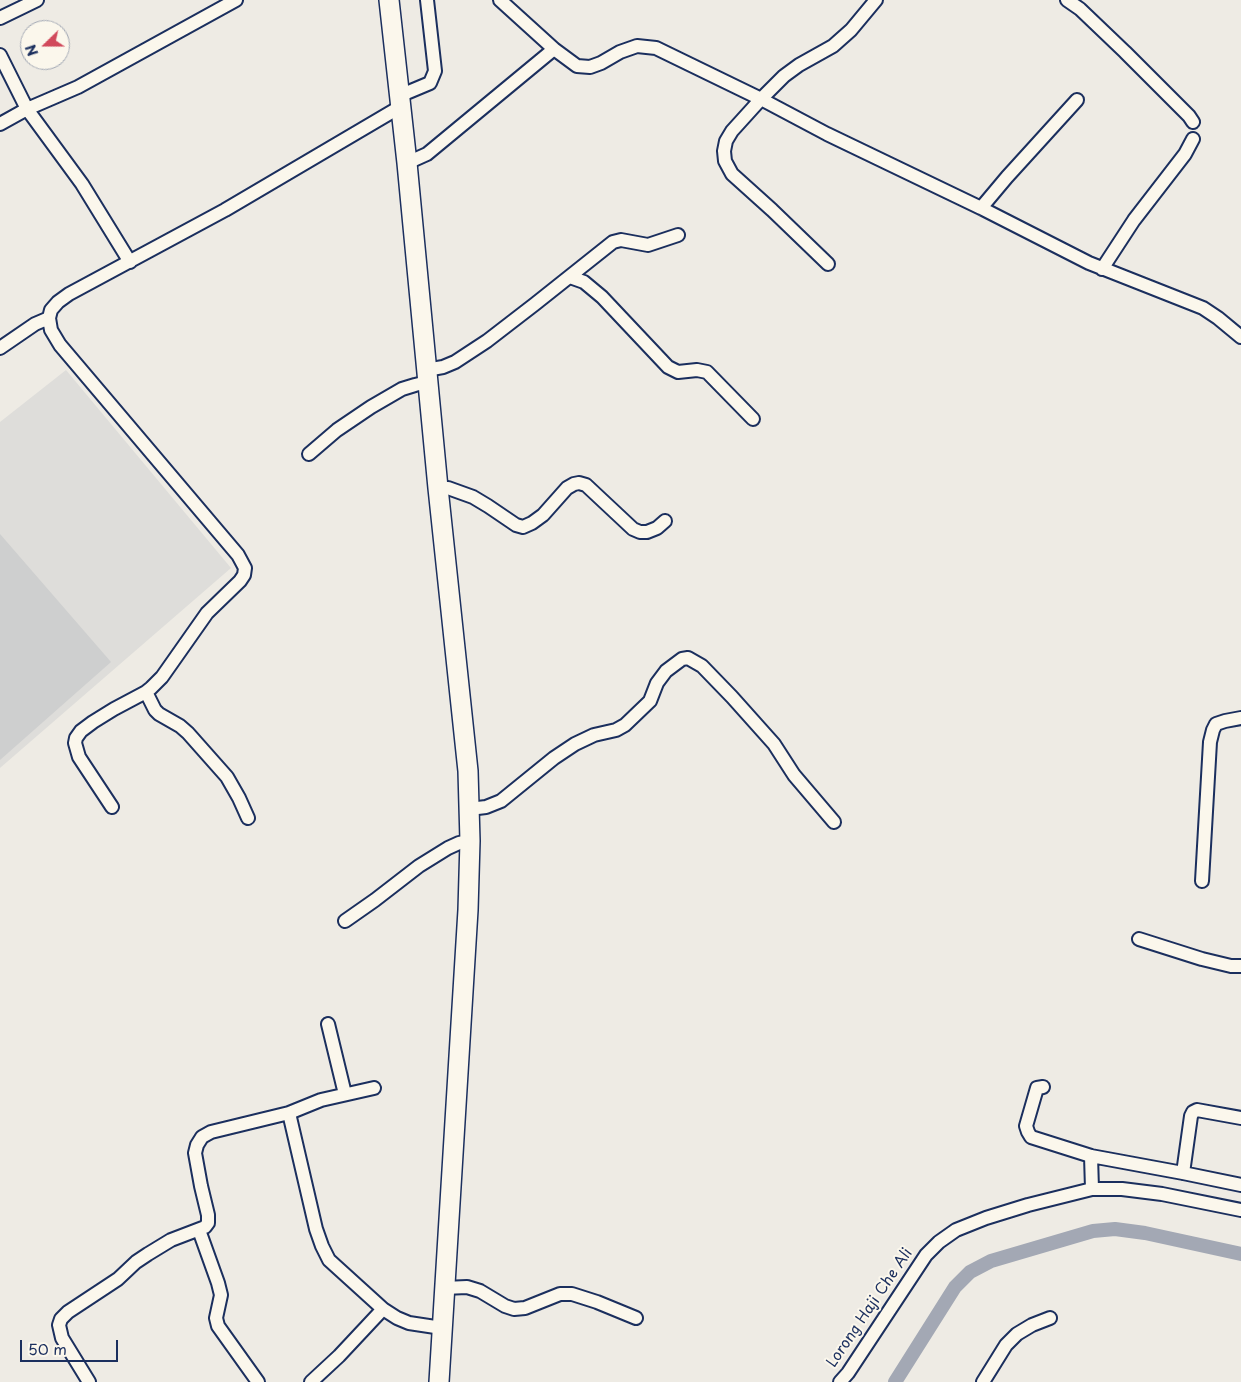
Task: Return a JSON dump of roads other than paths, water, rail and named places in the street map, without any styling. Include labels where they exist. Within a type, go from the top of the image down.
[{"type":"street","points":[[0,18],[37,0]]},
{"type":"street","points":[[0,124],[27,109],[78,87],[236,0]]},
{"type":"street","points":[[389,0],[468,771],[470,842],[468,910],[439,1382]]},
{"type":"street","points":[[112,807],[79,757],[75,743],[81,731],[114,709],[146,692],[162,677],[207,613],[240,581],[244,575],[245,568],[238,555],[60,345],[52,330],[49,318],[51,310],[69,294],[226,210],[430,83],[435,71],[427,0]]},
{"type":"street","points":[[500,0],[554,49],[577,66],[590,67],[637,46],[656,48],[1102,269],[1203,308],[1241,337]]},
{"type":"street","points":[[828,264],[732,174],[725,161],[724,151],[726,141],[732,132],[784,76],[799,64],[833,46],[851,30],[876,0]]},
{"type":"street","points":[[1067,0],[1125,52],[1193,122]]},
{"type":"street","points":[[407,164],[427,154],[554,49]]},
{"type":"street","points":[[0,55],[27,109],[82,184],[130,262]]},
{"type":"street","points":[[981,208],[1077,100]]},
{"type":"street","points":[[1102,269],[1134,220],[1185,154],[1193,140]]},
{"type":"street","points":[[309,454],[337,430],[371,407],[402,389],[415,385],[487,341],[613,242],[621,240],[648,245],[678,235]]},
{"type":"street","points":[[570,277],[584,282],[602,296],[668,367],[678,372],[697,370],[707,372],[753,419]]},
{"type":"street","points":[[0,348],[35,324],[49,318]]},
{"type":"street","points":[[438,488],[448,488],[473,497],[516,525],[523,527],[543,515],[567,488],[579,483],[586,485],[633,529],[647,532],[657,528],[665,521]]},
{"type":"street","points":[[469,809],[486,807],[500,801],[575,744],[594,735],[616,730],[625,725],[650,701],[657,683],[666,671],[682,659],[688,658],[702,666],[774,744],[794,775],[834,822]]},
{"type":"street","points":[[146,692],[155,710],[188,733],[227,777],[248,818]]},
{"type":"street","points":[[1202,881],[1212,730],[1216,724],[1241,718]]},
{"type":"street","points":[[345,921],[419,866],[448,848],[459,843],[470,842]]},
{"type":"street","points":[[1139,939],[1202,959],[1231,966],[1241,966]]},
{"type":"street","points":[[328,1024],[345,1094]]},
{"type":"street","points":[[1043,1086],[1037,1088],[1026,1126],[1031,1137],[1091,1156],[1241,1185]]},
{"type":"street","points":[[89,1382],[62,1338],[59,1325],[61,1319],[68,1312],[118,1279],[136,1262],[148,1254],[171,1240],[205,1227],[208,1223],[208,1214],[199,1179],[195,1153],[202,1137],[211,1132],[289,1113],[321,1100],[374,1088]]},
{"type":"street","points":[[1182,1173],[1190,1116],[1193,1112],[1197,1110],[1241,1118]]},
{"type":"street","points":[[289,1113],[316,1229],[329,1260],[383,1309],[397,1318],[409,1323],[442,1328]]},
{"type":"street","points":[[1091,1156],[1092,1189]]},
{"type":"street","name":"Lorong Haji Che Ali","points":[[840,1382],[848,1373],[926,1254],[956,1230],[1028,1205],[1092,1189],[1122,1188],[1241,1210]]},
{"type":"street","points":[[199,1230],[221,1295],[216,1318],[218,1326],[258,1382]]},
{"type":"street","points":[[444,1288],[467,1288],[480,1291],[505,1306],[514,1309],[525,1308],[560,1294],[572,1294],[636,1318]]},
{"type":"street","points":[[311,1382],[339,1356],[383,1309]]},
{"type":"street","points":[[983,1382],[1006,1345],[1017,1334],[1032,1325],[1050,1318]]},
{"type":"waterway","points":[[895,1382],[955,1287],[970,1272],[991,1261],[1093,1231],[1115,1229],[1145,1233],[1241,1254]]}]
